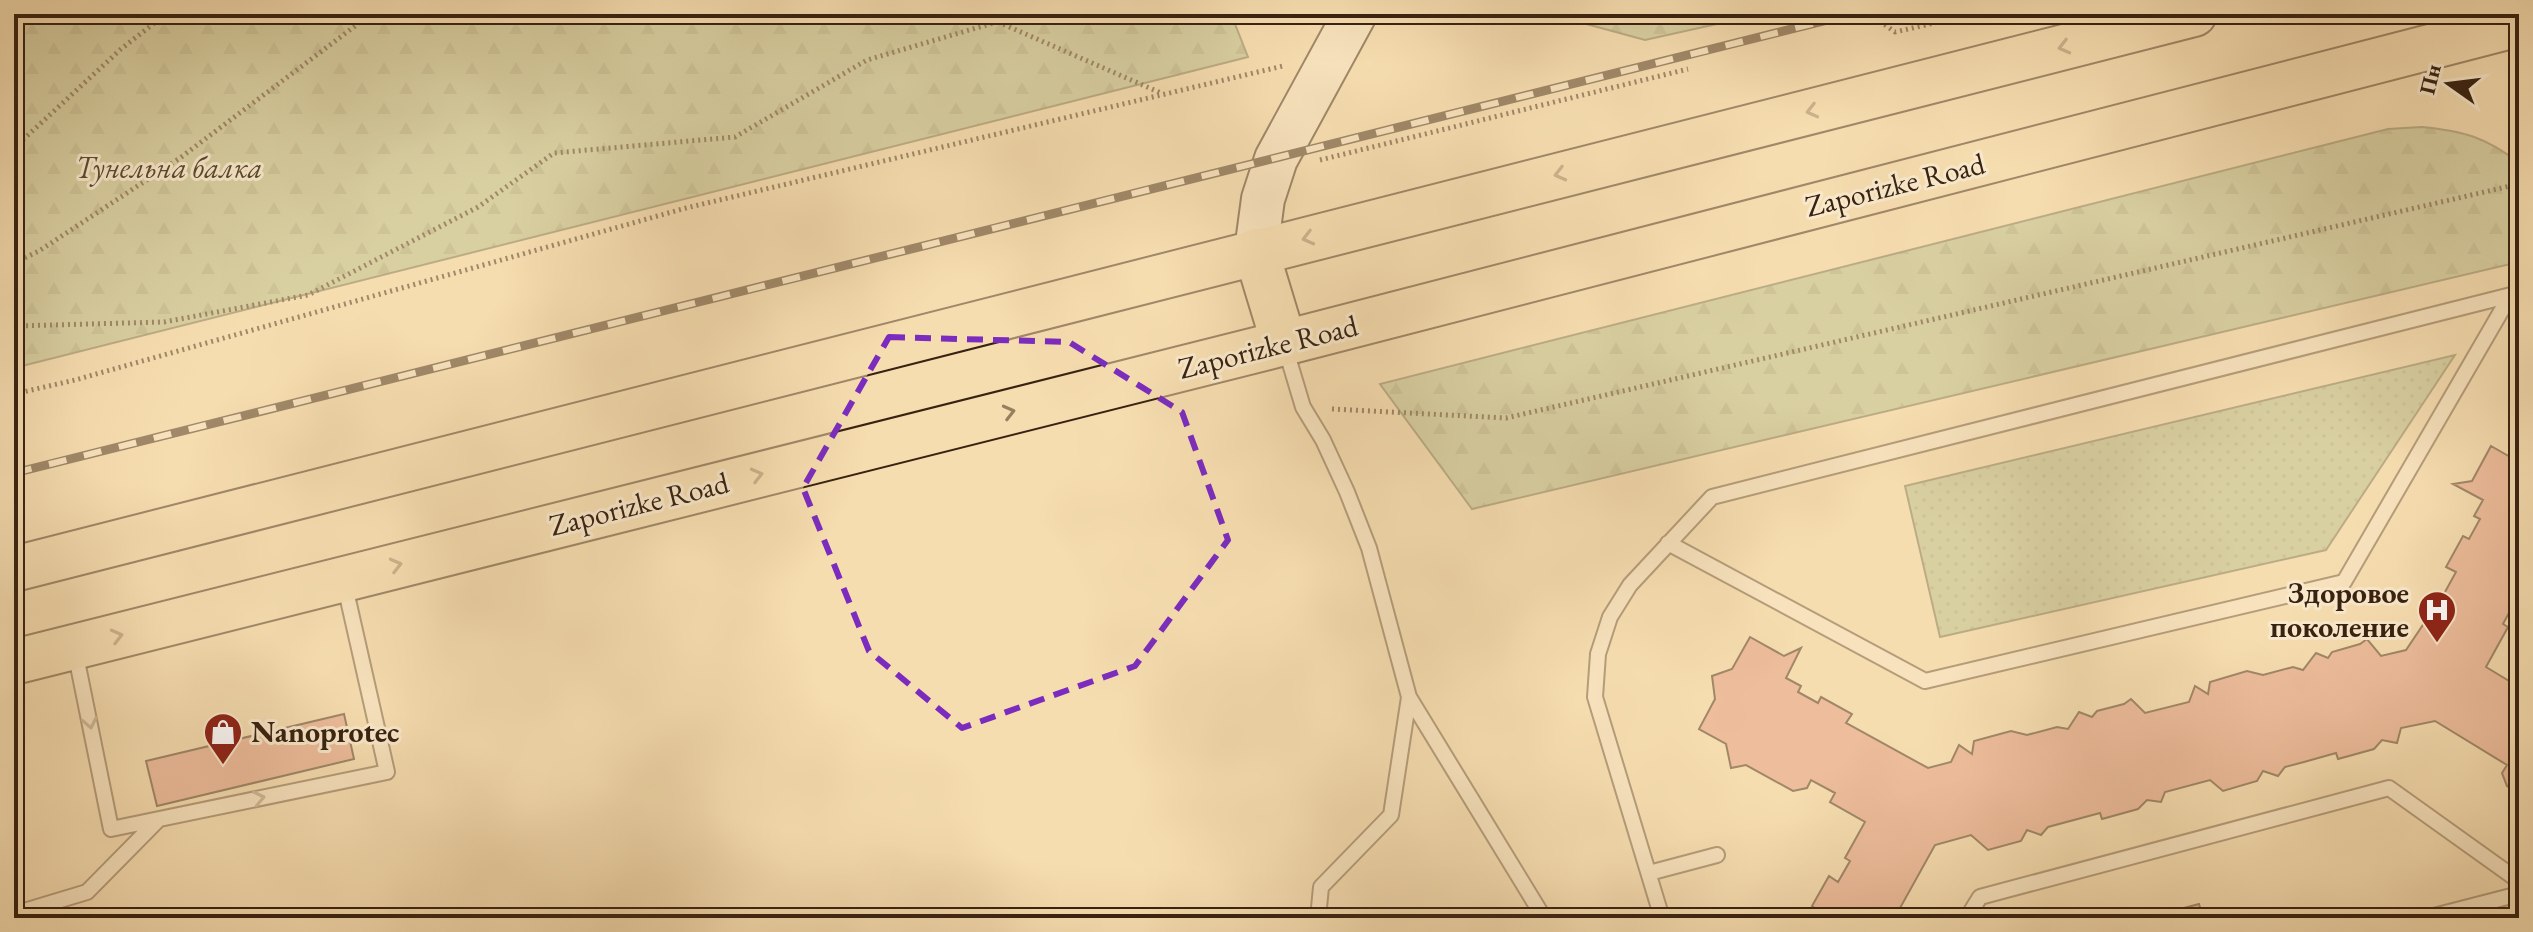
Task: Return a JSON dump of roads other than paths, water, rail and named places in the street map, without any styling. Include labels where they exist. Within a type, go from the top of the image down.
[{"type":"main road","points":[[14,569],[2194,14]]},
{"type":"main road","name":"Zaporizke Road","points":[[14,662],[1284,343],[2519,24]]},
{"type":"main road","points":[[1256,251],[1284,343]]},
{"type":"street","points":[[1256,251],[1263,199],[1276,159],[1355,14]]},
{"type":"lane","points":[[1668,543],[1925,681],[2344,582],[2515,294]]},
{"type":"lane","points":[[1662,918],[1595,697],[1598,654],[1610,617],[1630,585],[1712,497],[2515,294]]},
{"type":"lane","points":[[1284,343],[1303,407],[1341,479],[1369,548],[1409,697],[1544,918]]},
{"type":"lane","points":[[75,646],[111,829],[387,772],[344,578]]},
{"type":"lane","points":[[1318,918],[1321,887],[1391,815],[1409,697]]},
{"type":"lane","points":[[1967,918],[1980,897],[2389,788],[2519,881]]},
{"type":"lane","points":[[14,914],[87,892],[158,819]]},
{"type":"lane","points":[[1649,873],[1717,855]]},
{"type":"lane","points":[[2426,918],[2519,894]]},
{"type":"railway","points":[[14,473],[1852,14]]},
{"type":"place","name":"Здоровое поколение","points":[[2437,644]]},
{"type":"place","name":"Nanoprotec","points":[[223,766]]},
{"type":"park label","name":"Тунельна балка","points":[[169,168]]}]
